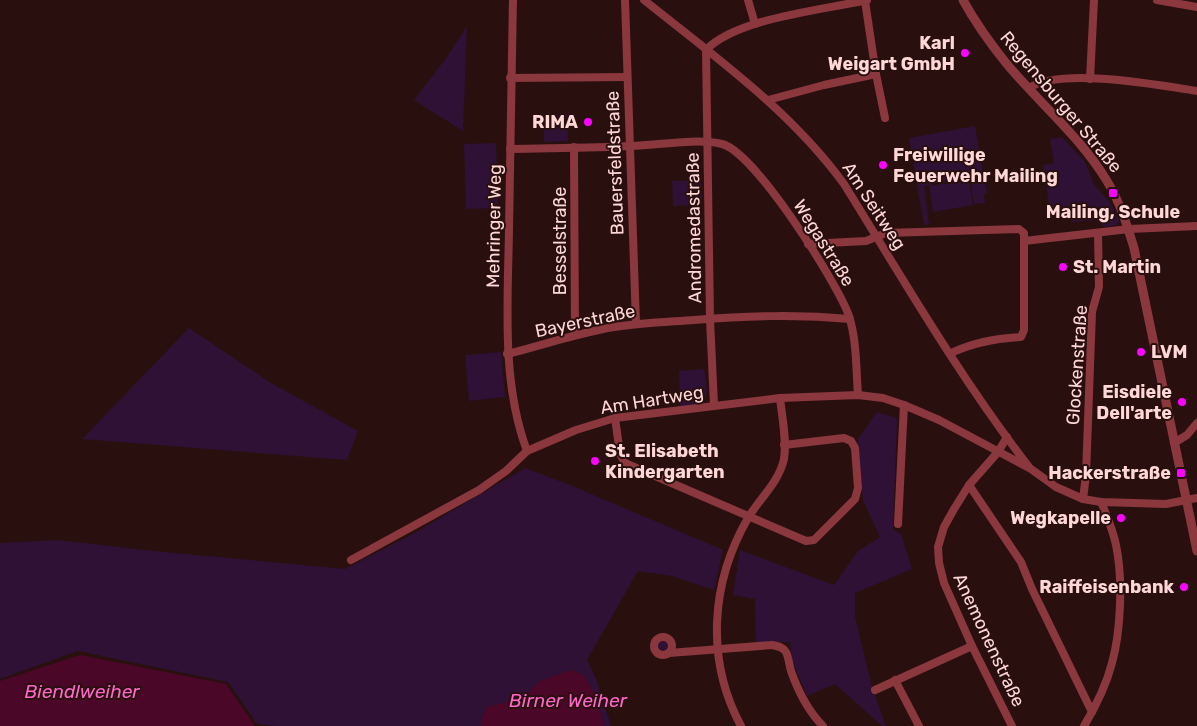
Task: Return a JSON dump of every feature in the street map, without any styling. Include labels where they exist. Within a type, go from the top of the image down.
[{"type":"street","name":"Mehringer Weg","points":[[513,0],[510,78],[507,354],[519,432],[527,451]]},
{"type":"street","name":"Bauersfeldstraße","points":[[625,0],[636,324]]},
{"type":"street","name":"Am Seitweg","points":[[644,0],[768,100],[825,158],[844,184],[950,353],[1006,437],[1031,469]]},
{"type":"street","points":[[748,0],[755,24]]},
{"type":"street","points":[[706,50],[725,36],[755,24],[866,0],[876,74],[885,118]]},
{"type":"street","name":"Regensburger Straße","points":[[963,0],[983,33],[1006,64],[1062,123],[1102,174],[1121,208],[1129,229],[1197,551]]},
{"type":"street","points":[[1090,79],[1094,0]]},
{"type":"street","points":[[1157,0],[1197,7]]},
{"type":"street","name":"Andromedastraße","points":[[706,50],[710,319],[714,405]]},
{"type":"street","points":[[768,100],[876,74]]},
{"type":"street","points":[[510,78],[627,77]]},
{"type":"street","points":[[1029,88],[1043,82],[1090,79],[1132,81],[1197,91]]},
{"type":"street","points":[[510,149],[708,142]]},
{"type":"street","name":"Wegastraße","points":[[708,142],[725,145],[740,155],[757,171],[783,205],[837,290],[850,319],[854,342],[858,396]]},
{"type":"street","name":"Besselstraße","points":[[574,147],[575,335]]},
{"type":"street","points":[[1024,241],[1129,229],[1197,226]]},
{"type":"street","points":[[808,244],[866,241],[886,232],[1019,229],[1024,233],[1024,330],[1020,336],[998,338],[950,353]]},
{"type":"street","name":"Glockenstraße","points":[[1083,498],[1086,474],[1092,312],[1099,287],[1098,233]]},
{"type":"street","name":"Bayerstraße","points":[[507,354],[542,346],[575,335],[636,324],[750,316],[797,315],[850,319]]},
{"type":"street","name":"Am Hartweg","points":[[351,560],[479,490],[506,471],[527,451],[576,430],[615,418],[780,398],[858,396],[883,398],[938,420],[1031,469],[1056,487],[1083,498],[1101,502],[1166,504],[1197,498]]},
{"type":"street","points":[[741,726],[728,698],[718,650],[716,620],[719,592],[735,543],[749,516],[778,476],[784,459],[780,398]]},
{"type":"street","points":[[898,524],[904,405]]},
{"type":"street","points":[[615,418],[620,454],[626,463],[806,541],[814,540],[855,500],[858,488],[855,448],[851,441],[844,438],[784,446]]},
{"type":"street","points":[[1174,443],[1187,436],[1197,423]]},
{"type":"street","name":"Anemonenstraße","points":[[1006,437],[998,452],[969,485],[944,527],[938,547],[939,564],[944,583],[972,646],[1012,726]]},
{"type":"street","points":[[969,485],[1021,562],[1092,712]]},
{"type":"street","points":[[1084,726],[1102,693],[1112,663],[1118,630],[1120,576],[1116,546],[1101,502]]},
{"type":"street","points":[[669,653],[772,645],[784,649],[787,653],[797,687],[805,702],[823,726]]},
{"type":"street","points":[[875,690],[972,646]]},
{"type":"street","points":[[895,680],[919,726]]},
{"type":"shaded area","points":[[467,26],[463,131],[414,100],[447,57]]},
{"type":"shaded area","points":[[567,114],[568,141],[544,142],[544,115]]},
{"type":"shaded area","points":[[975,126],[987,194],[984,194],[985,203],[974,204],[970,177],[924,186],[929,224],[924,225],[909,138]]},
{"type":"shaded area","points":[[1062,137],[1085,162],[1094,184],[1111,204],[1119,220],[1117,225],[1104,227],[1097,220],[1072,222],[1070,209],[1050,211],[1043,165],[1054,163],[1050,139]]},
{"type":"shaded area","points":[[496,143],[498,208],[466,209],[464,144]]},
{"type":"shaded area","points":[[701,180],[702,205],[673,206],[672,181]]},
{"type":"shaded area","points":[[969,180],[973,205],[933,212],[929,186]]},
{"type":"shaded area","points":[[189,328],[271,383],[358,431],[347,460],[82,439]]},
{"type":"shaded area","points":[[501,352],[505,397],[469,401],[465,355]]},
{"type":"shaded area","points":[[704,369],[707,393],[704,402],[699,406],[680,406],[679,371]]},
{"type":"shaded area","points":[[877,412],[897,418],[893,529],[901,534],[912,569],[855,593],[855,617],[872,687],[886,726],[882,726],[835,684],[807,696],[792,660],[790,642],[756,642],[755,599],[733,595],[740,550],[834,585],[858,551],[880,537],[863,500],[858,444],[858,439]]},
{"type":"shaded area","points":[[525,468],[570,485],[723,550],[714,590],[672,576],[638,571],[587,660],[597,681],[611,726],[604,726],[597,699],[540,681],[523,698],[487,707],[481,720],[481,726],[275,726],[257,724],[228,682],[78,651],[0,679],[0,543],[57,540],[345,569],[411,535]]},
{"type":"shaded area","points":[[663,638],[671,646],[663,654],[655,646]]},
{"type":"water","name":"Biendlweiher","points":[[80,655],[226,684],[255,726],[0,726],[0,681]]},
{"type":"water","name":"Birner Weiher","points":[[571,670],[584,675],[597,699],[604,726],[481,726],[481,720],[487,707],[523,698],[540,681]]},
{"type":"place","name":"Karl Weigart GmbH","points":[[965,53]]},
{"type":"place","name":"RIMA","points":[[588,122]]},
{"type":"place","name":"Freiwillige Feuerwehr Mailing","points":[[883,165]]},
{"type":"place","name":"Mailing, Schule","points":[[1113,193]]},
{"type":"place","name":"St. Martin","points":[[1063,267]]},
{"type":"place","name":"LVM","points":[[1141,352]]},
{"type":"place","name":"Eisdiele Dell'arte","points":[[1182,402]]},
{"type":"place","name":"St. Elisabeth Kindergarten","points":[[595,461]]},
{"type":"place","name":"Hackerstraße","points":[[1181,473]]},
{"type":"place","name":"Wegkapelle","points":[[1121,518]]},
{"type":"place","name":"Raiffeisenbank","points":[[1184,587]]}]
